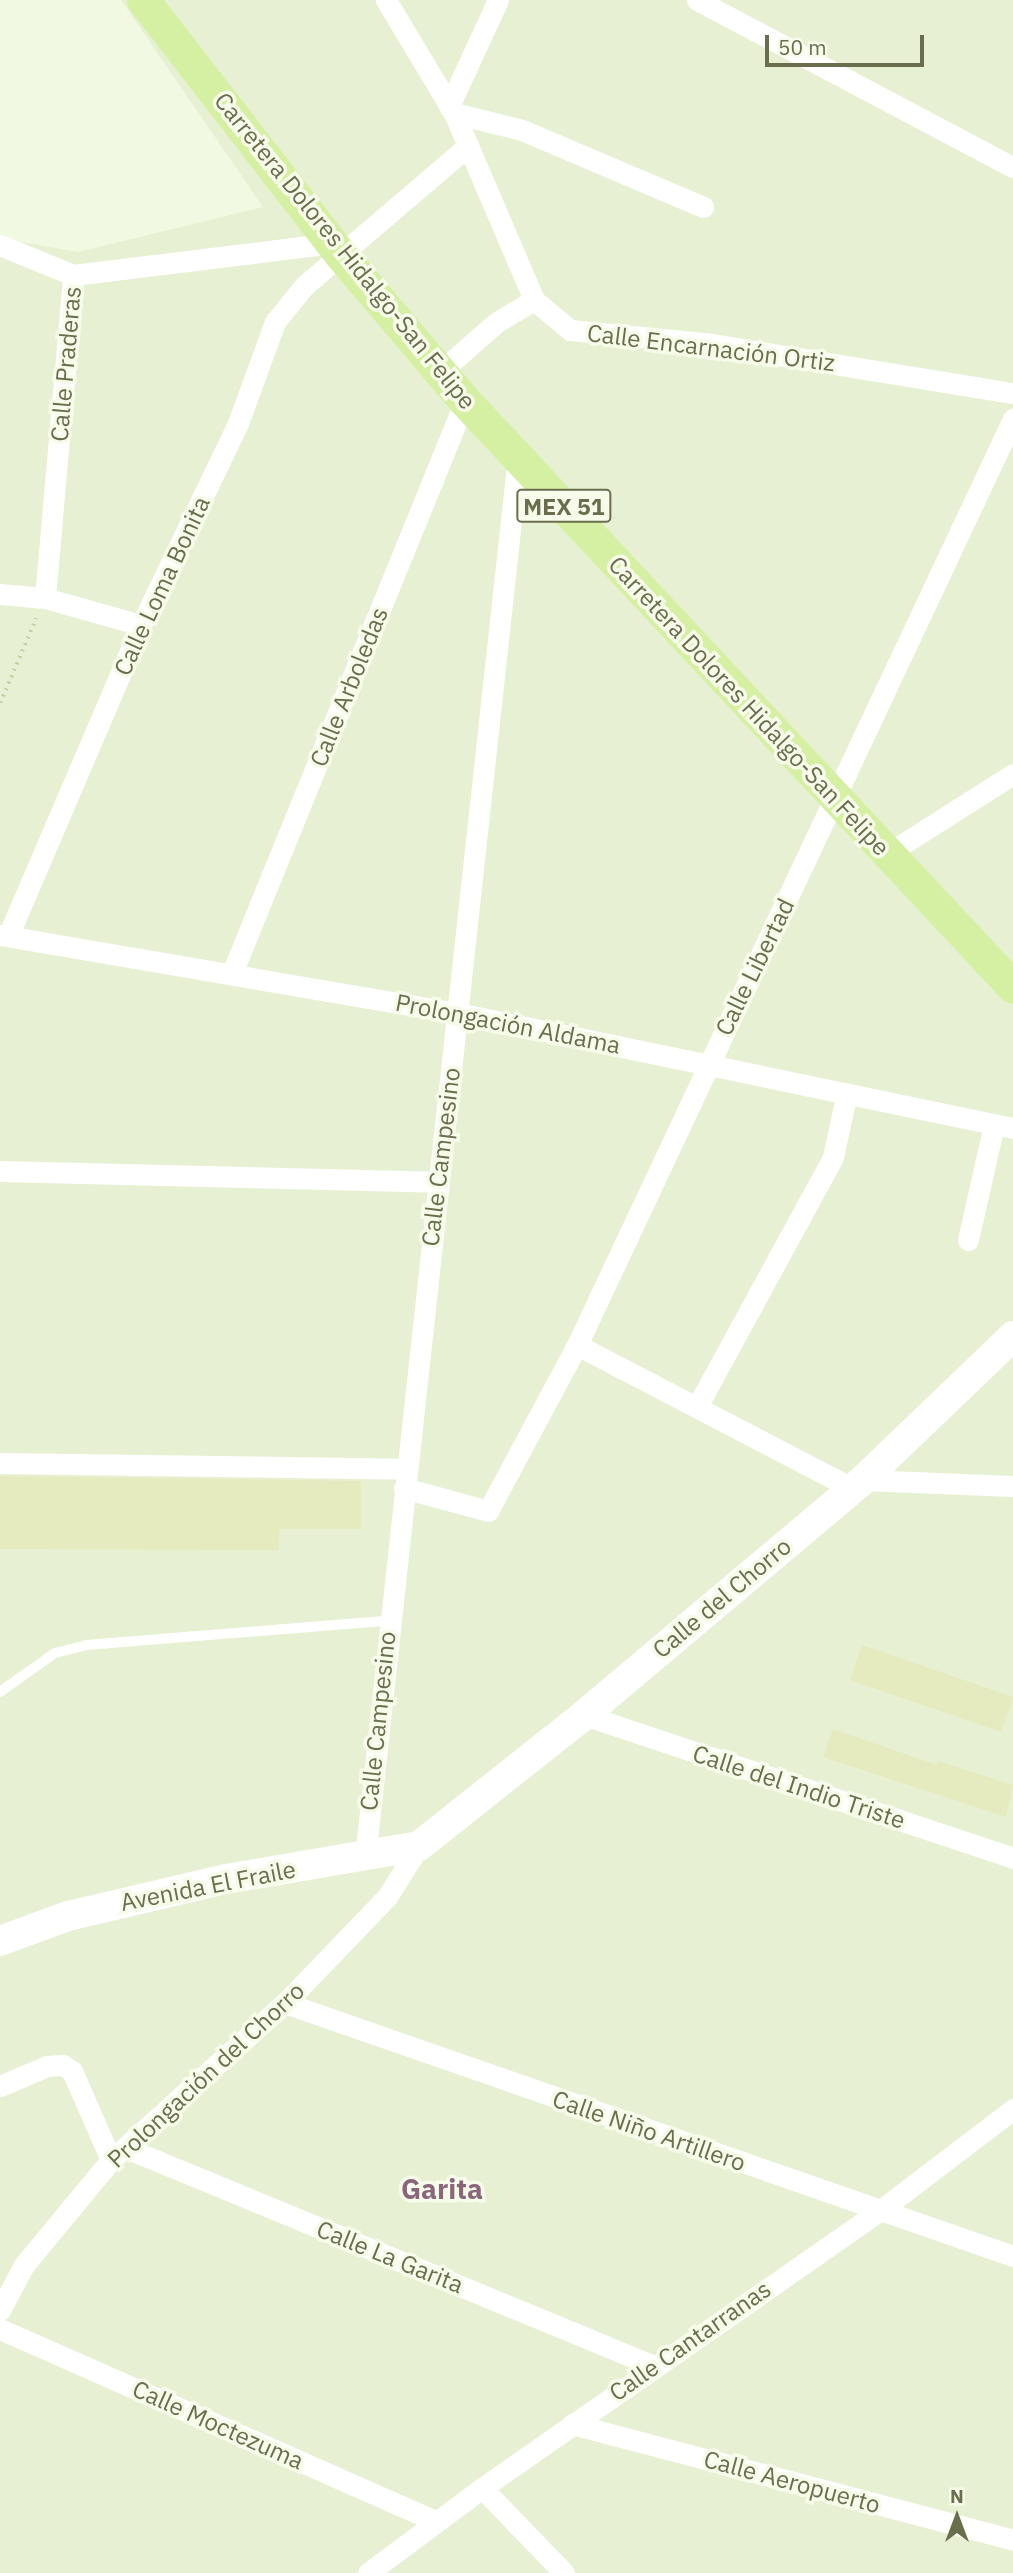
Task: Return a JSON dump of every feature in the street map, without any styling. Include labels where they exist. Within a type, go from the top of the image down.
[{"type":"main road","name":"Carretera Dolores Hidalgo-San Felipe","points":[[143,0],[337,249],[465,401],[836,801],[1013,987]]},
{"type":"street","points":[[386,0],[451,110],[534,300],[497,322],[441,371]]},
{"type":"street","points":[[451,110],[498,0]]},
{"type":"street","points":[[697,0],[1013,167]]},
{"type":"street","points":[[451,110],[522,130],[703,207]]},
{"type":"street","name":"Calle Loma Bonita","points":[[4,935],[141,625],[238,423],[275,322],[337,249],[468,146]]},
{"type":"street","points":[[0,245],[74,275]]},
{"type":"street","name":"Calle Praderas","points":[[45,598],[74,275],[337,249]]},
{"type":"street","name":"Calle Encarnación Ortiz","points":[[534,300],[570,330],[706,343],[1013,393]]},
{"type":"street","name":"Calle Arboledas","points":[[232,973],[465,401]]},
{"type":"street","name":"Calle Libertad","points":[[405,1478],[488,1511],[577,1345],[707,1064],[836,801],[1013,419]]},
{"type":"street","name":"Calle Campesino","points":[[365,1858],[387,1621],[458,1013],[518,456]]},
{"type":"street","points":[[0,594],[45,598],[141,625]]},
{"type":"street","points":[[887,854],[1013,774]]},
{"type":"street","name":"Prolongación Aldama","points":[[4,935],[458,1013],[707,1064],[846,1097],[1004,1126]]},
{"type":"street","points":[[698,1405],[833,1157],[846,1097]]},
{"type":"street","points":[[968,1240],[1004,1126]]},
{"type":"street","points":[[0,1171],[437,1182]]},
{"type":"street","name":"Calle del Chorro","points":[[419,1846],[584,1715],[857,1484],[1013,1336]]},
{"type":"street","points":[[577,1345],[857,1484],[1013,1486]]},
{"type":"street","points":[[0,1463],[405,1478]]},
{"type":"street","name":"Calle del Indio Triste","points":[[584,1715],[1013,1858]]},
{"type":"street","name":"Avenida El Fraile","points":[[0,1941],[68,1916],[226,1879],[365,1858],[419,1846]]},
{"type":"street","name":"Prolongación del Chorro","points":[[0,2310],[24,2265],[119,2154],[285,2003],[387,1897],[419,1846]]},
{"type":"street","name":"Calle Niño Artillero","points":[[285,2003],[878,2212],[1013,2256]]},
{"type":"street","points":[[0,2086],[47,2066],[62,2065],[72,2071],[119,2154]]},
{"type":"street","name":"Calle Cantarranas","points":[[368,2573],[482,2487],[878,2212],[1013,2109]]},
{"type":"street","name":"Calle La Garita","points":[[119,2154],[654,2366]]},
{"type":"street","name":"Calle Moctezuma","points":[[0,2329],[436,2521]]},
{"type":"street","name":"Calle Aeropuerto","points":[[572,2424],[1013,2540]]},
{"type":"street","points":[[482,2487],[565,2573]]},
{"type":"lane","points":[[0,1692],[55,1654],[86,1645],[387,1621]]},
{"type":"path","points":[[0,703],[45,598]]},
{"type":"shaded area","points":[[121,0],[1013,0],[1013,2573],[0,2573],[0,238],[78,252],[263,207]]},
{"type":"building","points":[[0,1476],[361,1481],[361,1529],[279,1529],[279,1550],[0,1549]]},
{"type":"building","points":[[862,1645],[1013,1697],[1001,1732],[850,1680]]},
{"type":"building","points":[[833,1729],[937,1765],[938,1761],[1013,1785],[1006,1817],[823,1757]]},
{"type":"district","name":"Garita","points":[[442,2189]]}]
